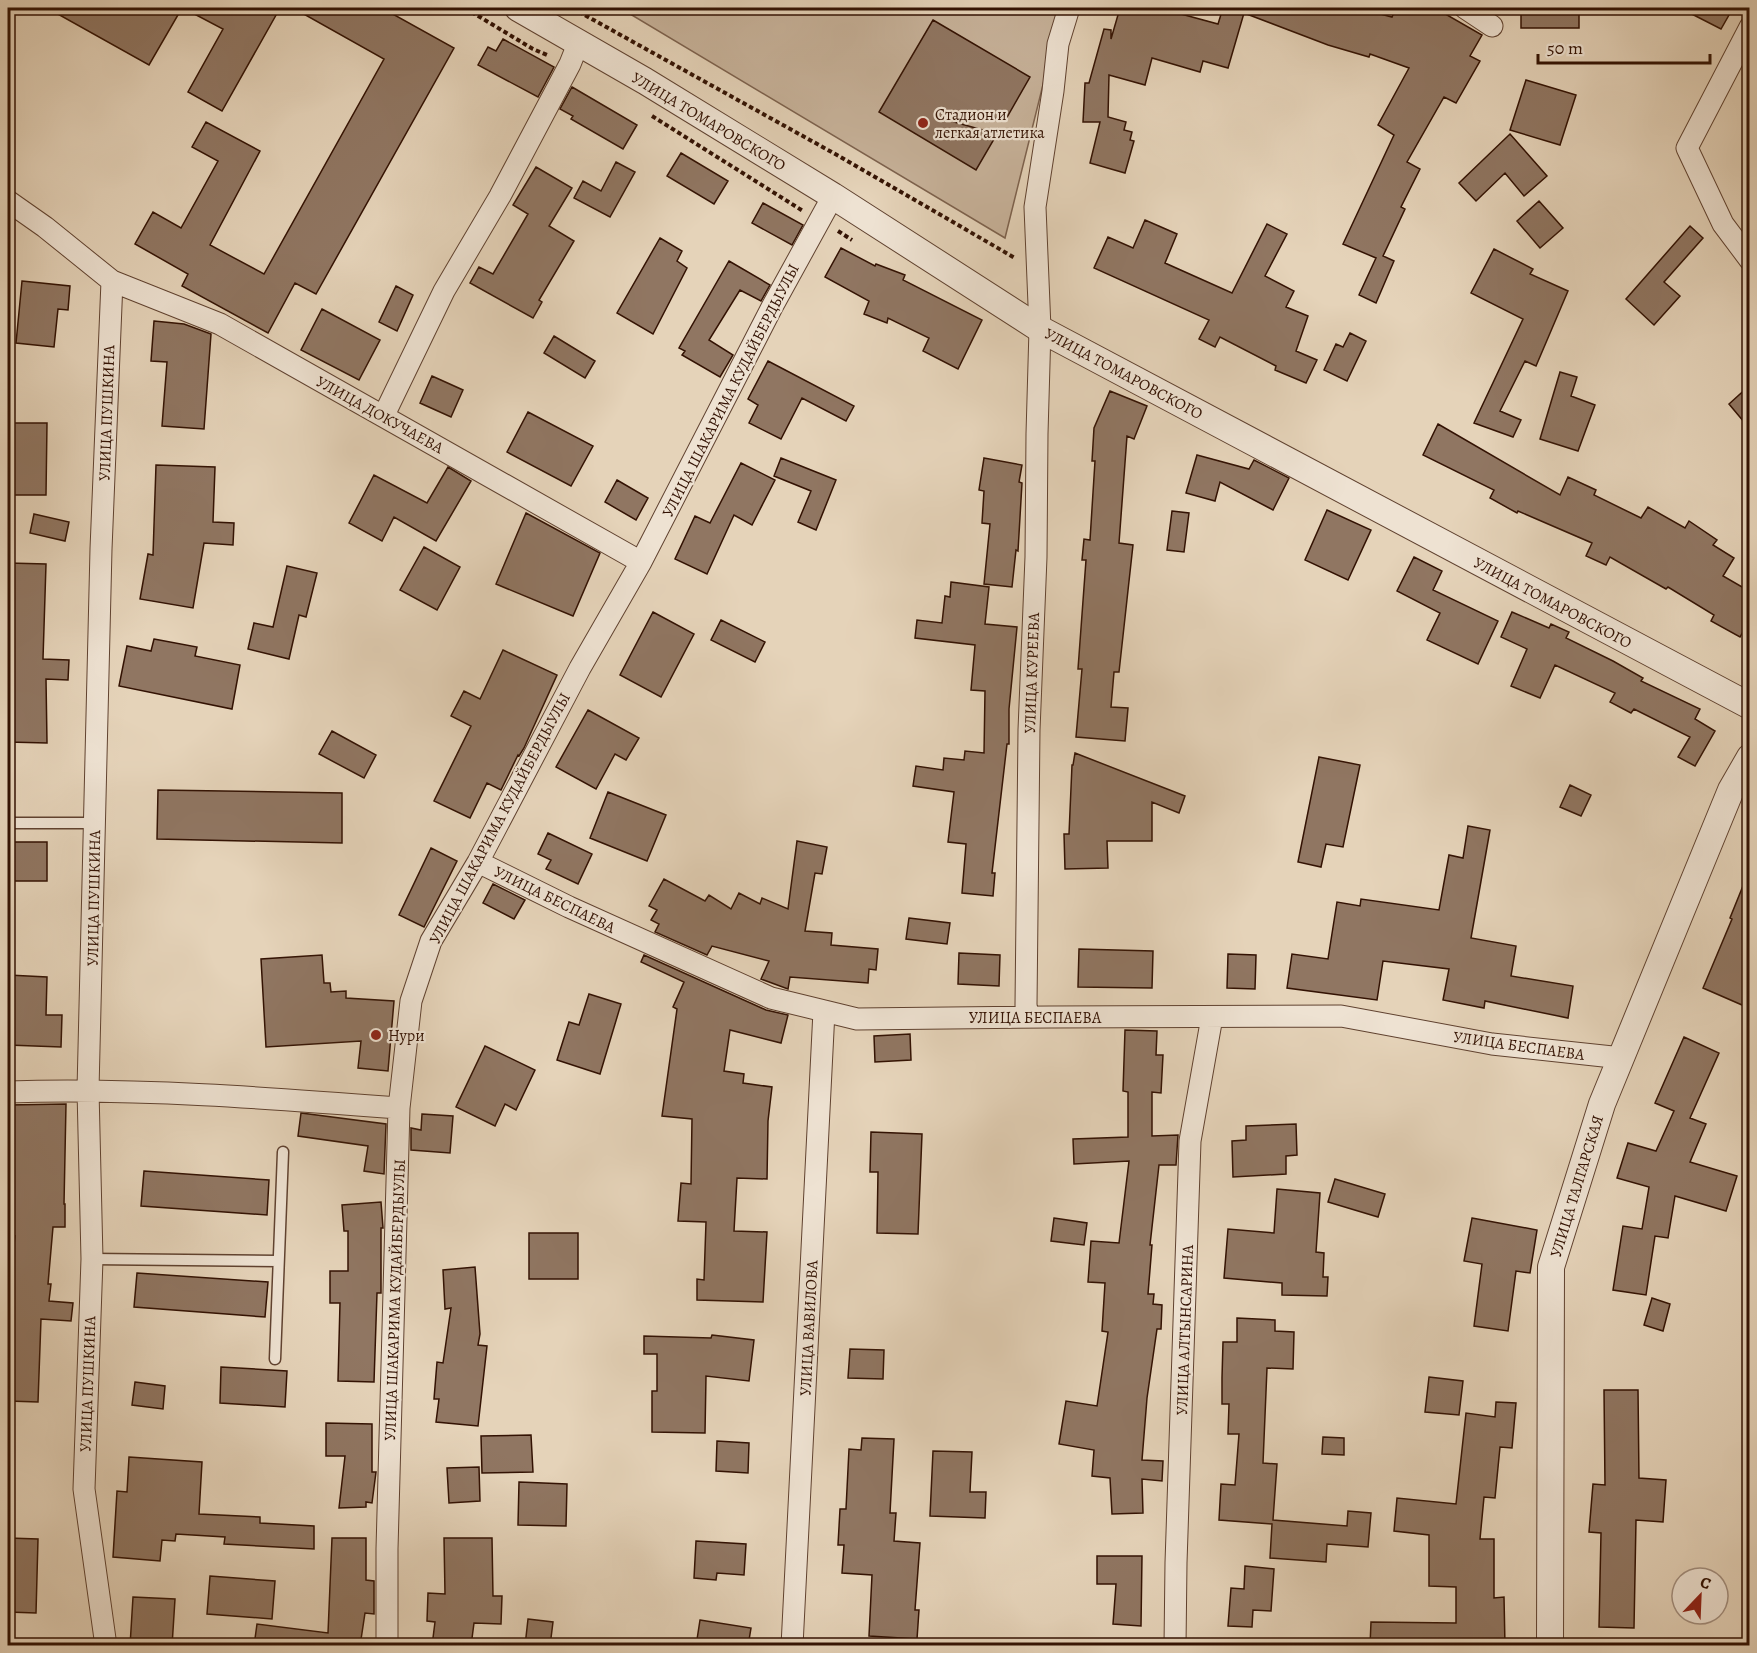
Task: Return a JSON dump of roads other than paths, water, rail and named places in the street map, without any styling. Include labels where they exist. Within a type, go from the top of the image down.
[{"type":"street","name":"УЛИЦА ТОМАРОВСКОГО","points":[[518,8],[574,54],[645,81],[833,196],[1040,328],[1749,706]]},
{"type":"street","name":"УЛИЦА КУРЕЕВА","points":[[1028,1017],[1026,1005],[1029,730],[1036,557],[1036,434],[1040,328],[1035,207],[1058,44],[1070,8]]},
{"type":"street","points":[[1466,8],[1492,26]]},
{"type":"street","points":[[1749,27],[1687,148],[1723,224],[1749,260]]},
{"type":"street","points":[[384,416],[444,291],[500,196],[574,54]]},
{"type":"street","name":"УЛИЦА ШАКАРИМА КУДАЙБЕРДЫУЛЫ","points":[[387,1646],[387,1549],[399,1108],[411,1001],[431,941],[478,862],[580,668],[641,562],[767,317],[833,196]]},
{"type":"street","points":[[8,201],[45,227],[112,281]]},
{"type":"street","name":"УЛИЦА ДОКУЧАЕВА","points":[[112,281],[220,324],[641,562]]},
{"type":"street","name":"УЛИЦА ПУШКИНА","points":[[106,1646],[84,1490],[92,1259],[88,1090],[101,549],[112,281]]},
{"type":"street","name":"УЛИЦА ТАЛГАРСКАЯ","points":[[1550,1646],[1551,1267],[1602,1104],[1731,790],[1749,757]]},
{"type":"street","name":"УЛИЦА БЕСПАЕВА","points":[[478,862],[569,907],[771,998],[857,1019],[1341,1017],[1492,1044],[1622,1058]]},
{"type":"street","name":"УЛИЦА ВАВИЛОВА","points":[[792,1646],[824,1011]]},
{"type":"street","name":"УЛИЦА АЛТЫНСАРИНА","points":[[1175,1646],[1190,1142],[1212,1017]]},
{"type":"street","points":[[8,1092],[88,1090],[245,1096],[399,1108]]},
{"type":"lane","points":[[8,823],[95,823]]},
{"type":"lane","points":[[275,1359],[283,1152]]},
{"type":"lane","points":[[92,1259],[278,1261]]},
{"type":"place","name":"Стадион и легкая атлетика","points":[[923,123]]},
{"type":"place","name":"Нури","points":[[376,1035]]}]
